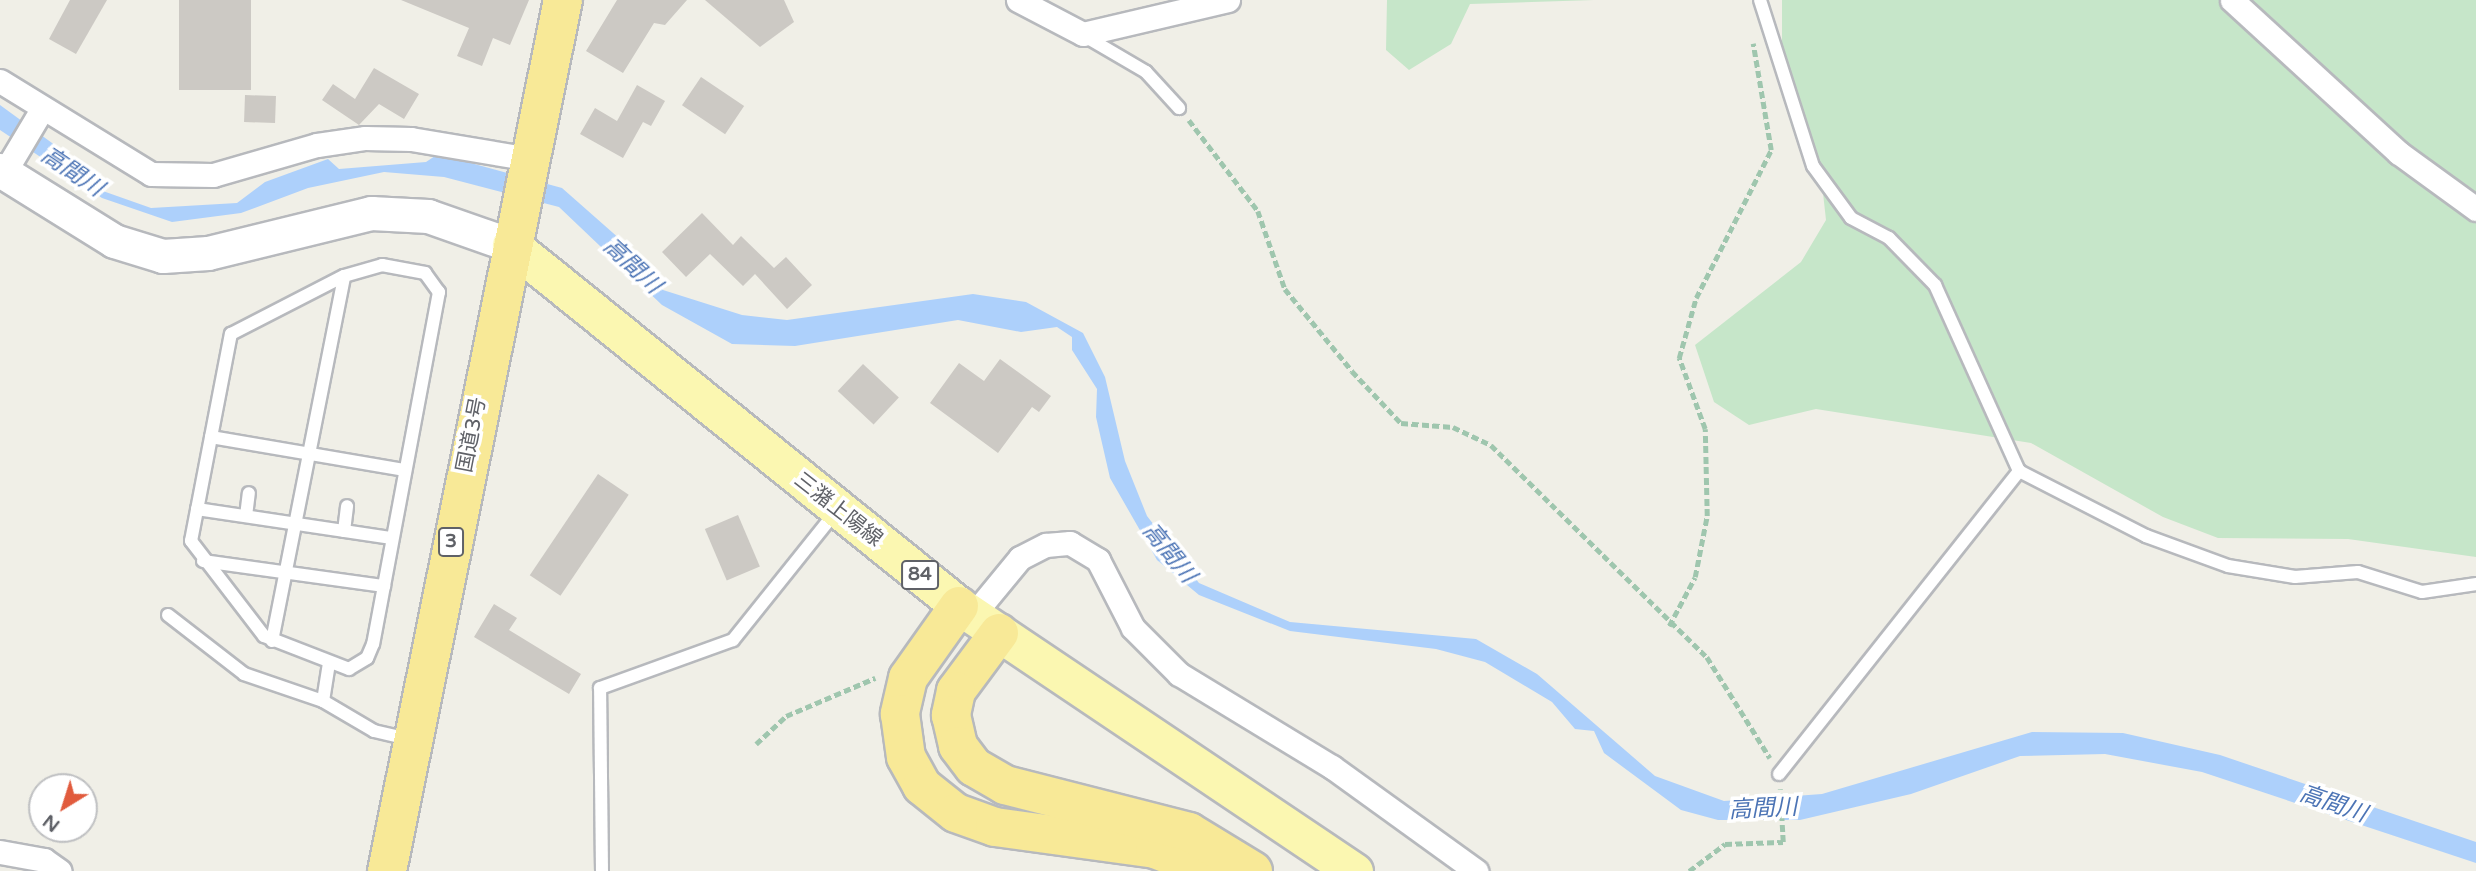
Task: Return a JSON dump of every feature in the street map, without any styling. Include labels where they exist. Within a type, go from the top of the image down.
[{"type":"highway","name":"国道3号","points":[[387,871],[514,230],[563,0]]},
{"type":"highway","points":[[977,618],[908,678],[900,714],[906,757],[922,786],[956,813],[996,827],[1155,849],[1211,871]]},
{"type":"highway","points":[[977,618],[951,715],[958,746],[974,767],[1005,785],[1189,832],[1253,871]]},
{"type":"main road","name":"三潴上陽線","points":[[514,230],[838,510],[977,618],[1266,806],[1354,871]]},
{"type":"street","points":[[1018,0],[1083,34],[1228,0]]},
{"type":"street","points":[[2232,0],[2399,153],[2476,209]]},
{"type":"street","points":[[0,81],[38,116],[151,174],[186,179],[365,138],[411,139],[528,164]]},
{"type":"street","points":[[38,116],[6,174],[114,241],[163,256],[208,253],[371,214],[428,216],[514,230]]},
{"type":"street","points":[[977,618],[1020,558],[1046,545],[1070,543],[1098,560],[1133,628],[1179,674],[1332,767],[1476,871]]},
{"type":"street","points":[[0,852],[44,860],[60,871]]},
{"type":"lane","points":[[1760,0],[1813,166],[1851,218],[1889,238],[1935,285],[2019,471],[2146,536],[2228,566],[2295,577],[2358,572],[2422,592],[2476,584]]},
{"type":"lane","points":[[1083,34],[1146,72],[1179,108]]},
{"type":"lane","points":[[382,265],[425,273],[439,292],[384,586],[367,658],[349,669],[272,641],[203,561],[191,541],[231,334],[344,276],[382,265]]},
{"type":"lane","points":[[272,641],[344,276]]},
{"type":"lane","points":[[211,437],[405,470]]},
{"type":"lane","points":[[1779,774],[2019,471]]},
{"type":"lane","points":[[246,516],[248,493]]},
{"type":"lane","points":[[344,531],[348,506]]},
{"type":"lane","points":[[197,509],[392,538]]},
{"type":"lane","points":[[602,871],[600,688],[733,640],[838,510]]},
{"type":"lane","points":[[203,561],[384,586]]},
{"type":"lane","points":[[168,615],[244,674],[323,701],[374,731],[413,740]]},
{"type":"lane","points":[[323,701],[329,663]]},
{"type":"path","points":[[1669,626],[1695,577],[1707,516],[1705,429],[1679,358],[1696,298],[1771,150],[1752,35]]},
{"type":"path","points":[[1179,108],[1258,211],[1285,289],[1401,423],[1453,427],[1490,445],[1669,626],[1707,657],[1779,774],[1783,842],[1725,844],[1689,871]]},
{"type":"path","points":[[756,744],[786,716],[872,682],[878,674]]},
{"type":"green space","points":[[1387,0],[1594,0],[1470,4],[1451,44],[1409,70],[1386,50]]},
{"type":"green space","points":[[1782,0],[2476,0],[2476,557],[2348,539],[2218,538],[2163,517],[2031,443],[1816,409],[1749,425],[1714,402],[1695,345],[1801,262],[1826,220],[1820,166],[1782,53]]},
{"type":"water","name":"高間川","points":[[0,105],[89,170],[100,190],[151,208],[237,203],[265,182],[328,159],[339,169],[426,162],[438,154],[562,188],[621,240],[663,290],[742,315],[787,320],[973,294],[1026,302],[1083,333],[1105,377],[1125,461],[1147,516],[1199,583],[1290,622],[1476,639],[1537,674],[1655,776],[1724,801],[1822,794],[2032,732],[2123,733],[2220,755],[2476,842],[2476,863],[2202,772],[2105,754],[2020,756],[1911,794],[1800,820],[1718,820],[1681,810],[1604,753],[1594,731],[1575,729],[1552,702],[1485,662],[1436,649],[1290,631],[1199,595],[1157,560],[1110,478],[1096,417],[1097,389],[1072,350],[1072,337],[1057,327],[1021,332],[958,320],[795,346],[732,344],[662,305],[559,207],[444,177],[384,172],[308,188],[241,213],[172,222],[102,198],[0,130]]},
{"type":"building","points":[[70,0],[107,0],[76,54],[49,39]]},
{"type":"building","points":[[179,0],[251,0],[251,90],[179,90]]},
{"type":"building","points":[[401,0],[529,0],[510,45],[493,38],[482,66],[457,56],[469,28]]},
{"type":"building","points":[[617,0],[687,0],[665,25],[654,23],[623,73],[586,51]]},
{"type":"building","points":[[705,0],[784,0],[794,22],[760,47]]},
{"type":"building","points":[[374,68],[419,94],[404,119],[379,104],[359,125],[322,100],[333,84],[355,99]]},
{"type":"building","points":[[701,77],[744,106],[725,134],[682,105]]},
{"type":"building","points":[[637,85],[665,101],[651,126],[643,122],[623,158],[580,134],[595,108],[617,121]]},
{"type":"building","points":[[245,95],[276,96],[275,123],[244,122]]},
{"type":"building","points":[[702,213],[733,245],[741,236],[774,268],[786,257],[812,285],[787,309],[755,274],[743,286],[710,254],[686,277],[662,252]]},
{"type":"building","points":[[1000,359],[1051,396],[1039,412],[1032,407],[998,453],[930,403],[959,363],[984,381]]},
{"type":"building","points":[[863,364],[899,397],[874,424],[838,391]]},
{"type":"building","points":[[598,474],[629,495],[560,596],[530,575]]},
{"type":"building","points":[[738,515],[760,567],[727,581],[705,529]]},
{"type":"building","points":[[494,604],[517,618],[509,630],[581,674],[569,694],[474,637]]}]
